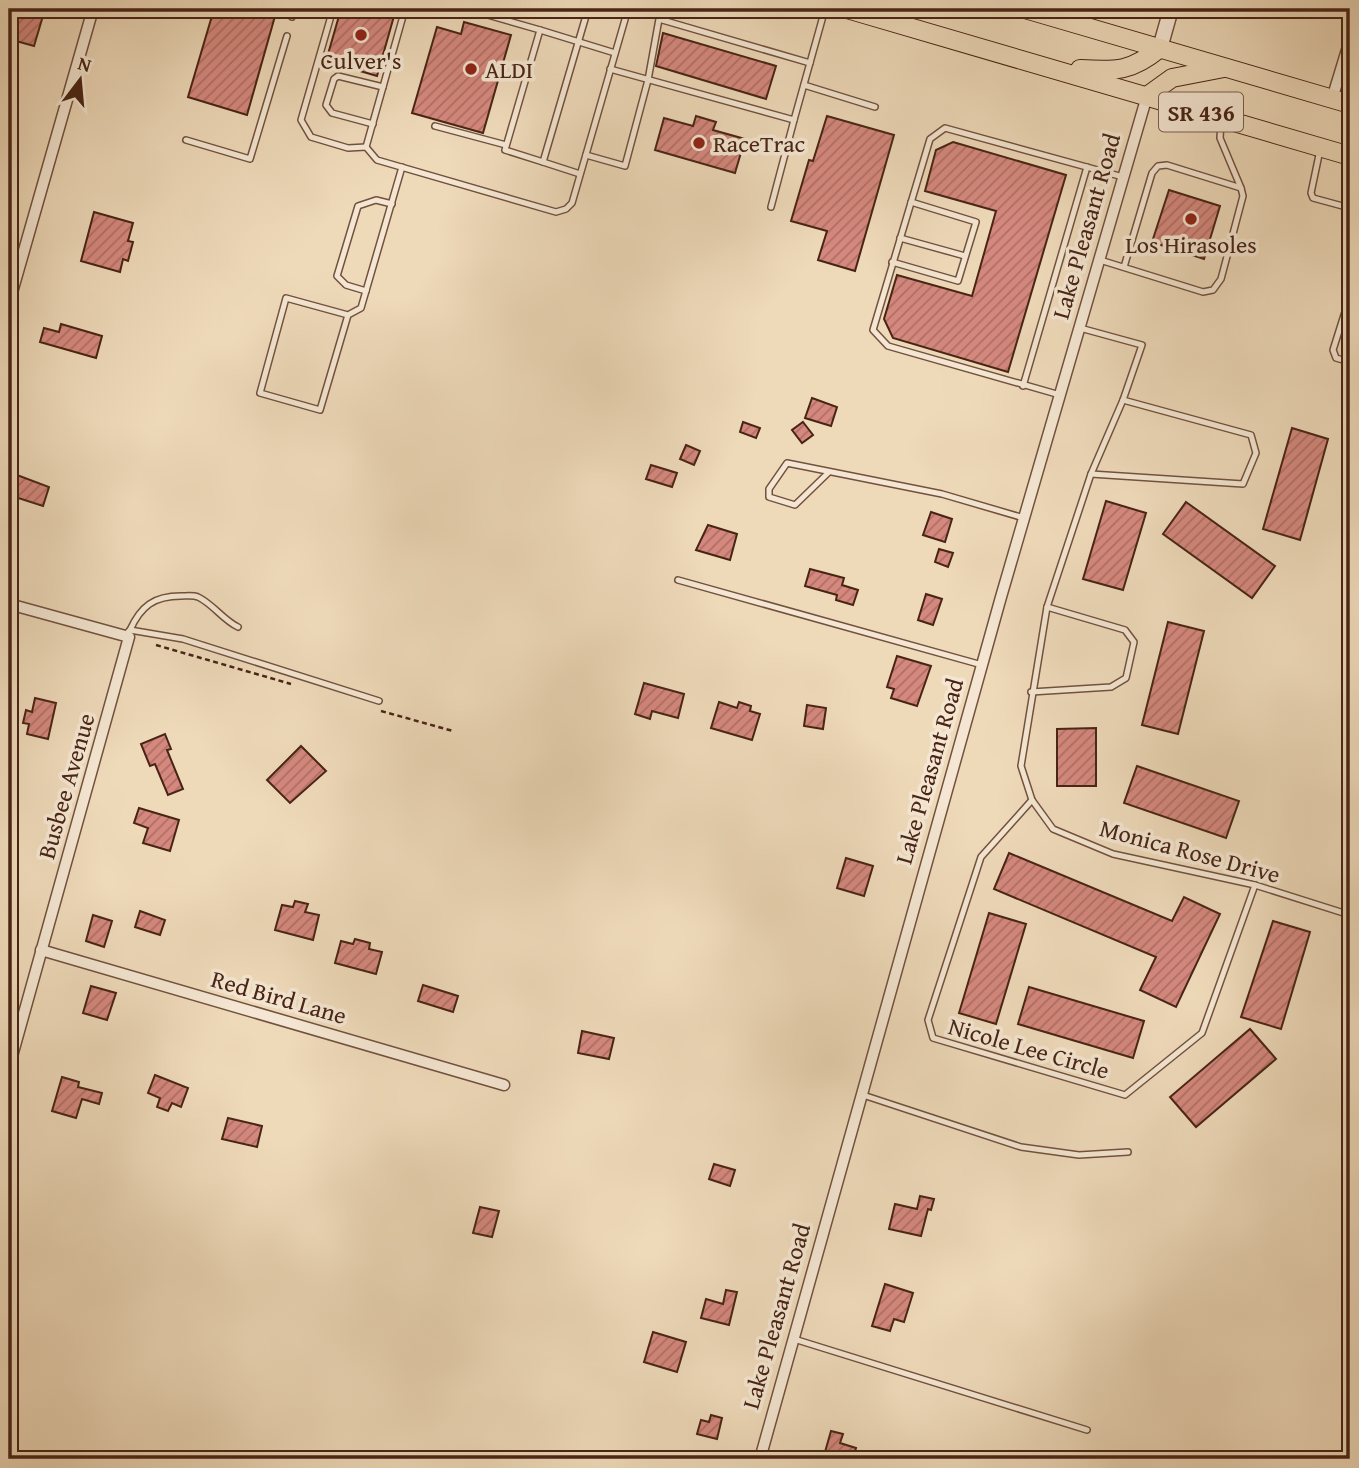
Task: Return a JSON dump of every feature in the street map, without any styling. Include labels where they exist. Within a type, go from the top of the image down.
[{"type":"main road","name":"SR 436","points":[[847,9],[1350,156]]},
{"type":"main road","name":"SR 436","points":[[1025,9],[1350,104]]},
{"type":"main road","points":[[1052,68],[1115,71],[1143,62],[1160,47]]},
{"type":"main road","points":[[1147,96],[1172,78],[1227,68]]},
{"type":"street","points":[[9,303],[93,9]]},
{"type":"street","points":[[1160,47],[1171,9]]},
{"type":"street","points":[[1332,99],[1350,40]]},
{"type":"street","name":"Lake Pleasant Road","points":[[760,1459],[982,665],[1147,96]]},
{"type":"street","points":[[9,604],[128,635]]},
{"type":"street","name":"Busbee Avenue","points":[[9,1067],[128,635]]},
{"type":"street","name":"Red Bird Lane","points":[[41,950],[504,1085]]},
{"type":"lane","points":[[292,18],[294,9]]},
{"type":"lane","points":[[333,9],[301,120],[311,137],[348,148],[366,147]]},
{"type":"lane","points":[[366,147],[405,9]]},
{"type":"lane","points":[[467,9],[615,54]]},
{"type":"lane","points":[[543,162],[588,9]]},
{"type":"lane","points":[[366,147],[377,159],[402,167],[556,212],[566,209],[572,202],[628,9]]},
{"type":"lane","points":[[771,207],[825,9]]},
{"type":"lane","points":[[586,155],[625,166],[648,80],[659,19],[810,63]]},
{"type":"lane","points":[[540,30],[505,150],[580,174]]},
{"type":"lane","points":[[186,140],[250,159],[287,36]]},
{"type":"lane","points":[[610,69],[794,120]]},
{"type":"lane","points":[[373,124],[332,113],[326,105],[334,79],[338,76],[383,87]]},
{"type":"lane","points":[[804,86],[875,107]]},
{"type":"lane","points":[[1100,260],[1203,292],[1213,290],[1221,279],[1243,196],[1220,138],[1222,118]]},
{"type":"lane","points":[[435,126],[506,145]]},
{"type":"lane","points":[[1060,395],[888,346],[873,330],[892,262],[930,139],[945,128],[1124,177]]},
{"type":"lane","points":[[1321,147],[1311,193],[1313,198],[1350,208]]},
{"type":"lane","points":[[1124,267],[1152,173],[1158,166],[1167,165],[1241,188]]},
{"type":"lane","points":[[348,316],[286,298],[260,393],[320,410],[348,316],[361,308],[402,167]]},
{"type":"lane","points":[[1023,386],[1087,167]]},
{"type":"lane","points":[[366,291],[346,285],[337,276],[358,206],[376,200],[392,204]]},
{"type":"lane","points":[[892,262],[958,281],[976,222],[911,202]]},
{"type":"lane","points":[[900,238],[965,256]]},
{"type":"lane","points":[[1350,296],[1333,350],[1336,358],[1350,362]]},
{"type":"lane","name":"Monica Rose Drive","points":[[1080,328],[1142,345],[1123,400],[1091,474],[1047,607],[1021,766],[1032,800],[1053,829],[1113,854],[1255,885],[1350,915]]},
{"type":"lane","points":[[1091,474],[1243,484],[1256,453],[1251,435],[1123,400]]},
{"type":"lane","points":[[828,473],[795,505],[769,497],[769,489],[787,463],[942,494],[1024,518]]},
{"type":"lane","points":[[678,580],[982,665]]},
{"type":"lane","points":[[238,627],[196,596],[160,597],[149,603],[136,616],[128,635],[183,639],[379,701]]},
{"type":"lane","points":[[1031,692],[1111,687],[1126,678],[1133,642],[1125,630],[1047,607]]},
{"type":"lane","name":"Nicole Lee Circle","points":[[1032,800],[981,857],[928,1020],[933,1038],[1125,1095],[1202,1033],[1255,885]]},
{"type":"lane","points":[[863,1095],[1021,1147],[1079,1155],[1128,1152]]},
{"type":"lane","points":[[794,1339],[1087,1430]]},
{"type":"building","points":[[16,9],[25,12],[26,9],[45,9],[34,46],[9,39]]},
{"type":"building","points":[[214,9],[277,9],[247,115],[188,97]]},
{"type":"building","name":"Culver's","points":[[341,9],[396,9],[377,76],[326,61]]},
{"type":"building","points":[[464,22],[511,35],[483,133],[412,113],[437,27],[461,34]]},
{"type":"building","points":[[663,33],[776,66],[766,99],[656,66]]},
{"type":"building","points":[[696,116],[716,122],[713,130],[745,139],[735,173],[655,150],[664,118],[693,126]]},
{"type":"building","points":[[827,116],[894,135],[855,271],[818,260],[827,231],[791,221],[809,160],[813,161]]},
{"type":"building","points":[[953,142],[1066,175],[1008,372],[893,338],[884,319],[897,275],[972,296],[996,211],[925,191],[936,150]]},
{"type":"building","points":[[1169,190],[1220,206],[1204,259],[1152,242]]},
{"type":"building","points":[[94,212],[133,223],[128,241],[133,242],[128,261],[123,259],[120,272],[81,261]]},
{"type":"building","points":[[61,324],[102,336],[96,358],[40,342],[44,328],[59,332]]},
{"type":"building","points":[[812,398],[837,407],[831,426],[805,418]]},
{"type":"building","points":[[743,422],[760,428],[756,438],[740,432]]},
{"type":"building","points":[[803,422],[813,435],[802,443],[792,430]]},
{"type":"building","points":[[1292,428],[1328,439],[1300,540],[1263,529]]},
{"type":"building","points":[[686,445],[700,451],[694,465],[680,459]]},
{"type":"building","points":[[651,465],[677,473],[672,487],[646,479]]},
{"type":"building","points":[[9,472],[49,487],[43,506],[9,495]]},
{"type":"building","points":[[1106,501],[1146,513],[1123,590],[1083,579]]},
{"type":"building","points":[[1186,502],[1275,566],[1252,598],[1163,534]]},
{"type":"building","points":[[931,512],[952,519],[945,542],[923,535]]},
{"type":"building","points":[[708,525],[737,534],[730,560],[696,550]]},
{"type":"building","points":[[939,549],[953,553],[948,567],[935,562]]},
{"type":"building","points":[[810,569],[844,578],[842,585],[858,590],[853,605],[836,600],[837,595],[805,586]]},
{"type":"building","points":[[926,594],[942,599],[933,625],[918,620]]},
{"type":"building","points":[[1168,622],[1204,631],[1178,734],[1142,725]]},
{"type":"building","points":[[897,656],[931,666],[917,706],[891,698],[894,689],[887,687]]},
{"type":"building","points":[[644,683],[684,694],[678,718],[652,711],[650,719],[635,714]]},
{"type":"building","points":[[35,698],[56,703],[48,739],[27,734],[29,724],[23,723],[26,710],[32,712]]},
{"type":"building","points":[[719,702],[737,708],[739,702],[751,706],[750,711],[760,714],[752,740],[711,728]]},
{"type":"building","points":[[807,705],[826,708],[823,729],[804,726]]},
{"type":"building","points":[[1096,728],[1096,786],[1057,786],[1057,729]]},
{"type":"building","points":[[165,734],[171,749],[167,750],[183,789],[168,795],[155,764],[150,766],[141,744]]},
{"type":"building","points":[[301,746],[326,771],[290,803],[267,780]]},
{"type":"building","points":[[1137,766],[1239,801],[1226,838],[1124,803]]},
{"type":"building","points":[[139,808],[179,820],[170,851],[143,843],[148,828],[134,823]]},
{"type":"building","points":[[1009,853],[1172,921],[1184,897],[1220,914],[1176,1007],[1140,990],[1156,957],[994,889]]},
{"type":"building","points":[[846,858],[873,866],[864,896],[837,888]]},
{"type":"building","points":[[295,901],[308,904],[305,912],[319,915],[313,940],[275,930],[282,905],[293,907]]},
{"type":"building","points":[[140,911],[165,920],[160,935],[135,927]]},
{"type":"building","points":[[989,913],[1026,924],[996,1024],[959,1013]]},
{"type":"building","points":[[93,915],[112,921],[104,947],[86,941]]},
{"type":"building","points":[[1273,921],[1310,932],[1281,1029],[1241,1017]]},
{"type":"building","points":[[355,939],[370,943],[369,949],[382,952],[376,974],[335,963],[341,941],[353,944]]},
{"type":"building","points":[[423,985],[458,996],[453,1012],[418,1001]]},
{"type":"building","points":[[91,986],[116,993],[107,1020],[83,1013]]},
{"type":"building","points":[[1029,987],[1144,1021],[1133,1058],[1018,1024]]},
{"type":"building","points":[[1250,1029],[1276,1059],[1196,1127],[1170,1097]]},
{"type":"building","points":[[582,1031],[614,1038],[609,1059],[578,1053]]},
{"type":"building","points":[[155,1075],[188,1088],[181,1107],[172,1103],[168,1111],[157,1107],[160,1098],[148,1093]]},
{"type":"building","points":[[62,1077],[79,1082],[78,1087],[102,1093],[99,1104],[82,1099],[76,1118],[52,1111]]},
{"type":"building","points":[[228,1118],[262,1126],[257,1147],[222,1139]]},
{"type":"building","points":[[714,1164],[735,1170],[730,1186],[709,1179]]},
{"type":"building","points":[[920,1196],[934,1199],[931,1210],[928,1209],[921,1236],[889,1229],[895,1204],[917,1209]]},
{"type":"building","points":[[480,1207],[499,1211],[492,1237],[473,1233]]},
{"type":"building","points":[[885,1284],[913,1293],[904,1322],[894,1319],[890,1331],[872,1326]]},
{"type":"building","points":[[726,1290],[737,1292],[729,1325],[701,1318],[706,1299],[723,1304]]},
{"type":"building","points":[[653,1332],[686,1342],[677,1372],[644,1362]]},
{"type":"building","points":[[711,1415],[722,1418],[717,1439],[697,1434],[701,1420],[709,1422]]},
{"type":"building","points":[[831,1431],[843,1434],[840,1443],[856,1448],[853,1459],[823,1459]]},
{"type":"place","name":"Culver's","points":[[361,35]]},
{"type":"place","name":"ALDI","points":[[471,69]]},
{"type":"place","name":"RaceTrac","points":[[699,143]]},
{"type":"place","name":"Los Hirasoles","points":[[1191,219]]}]
